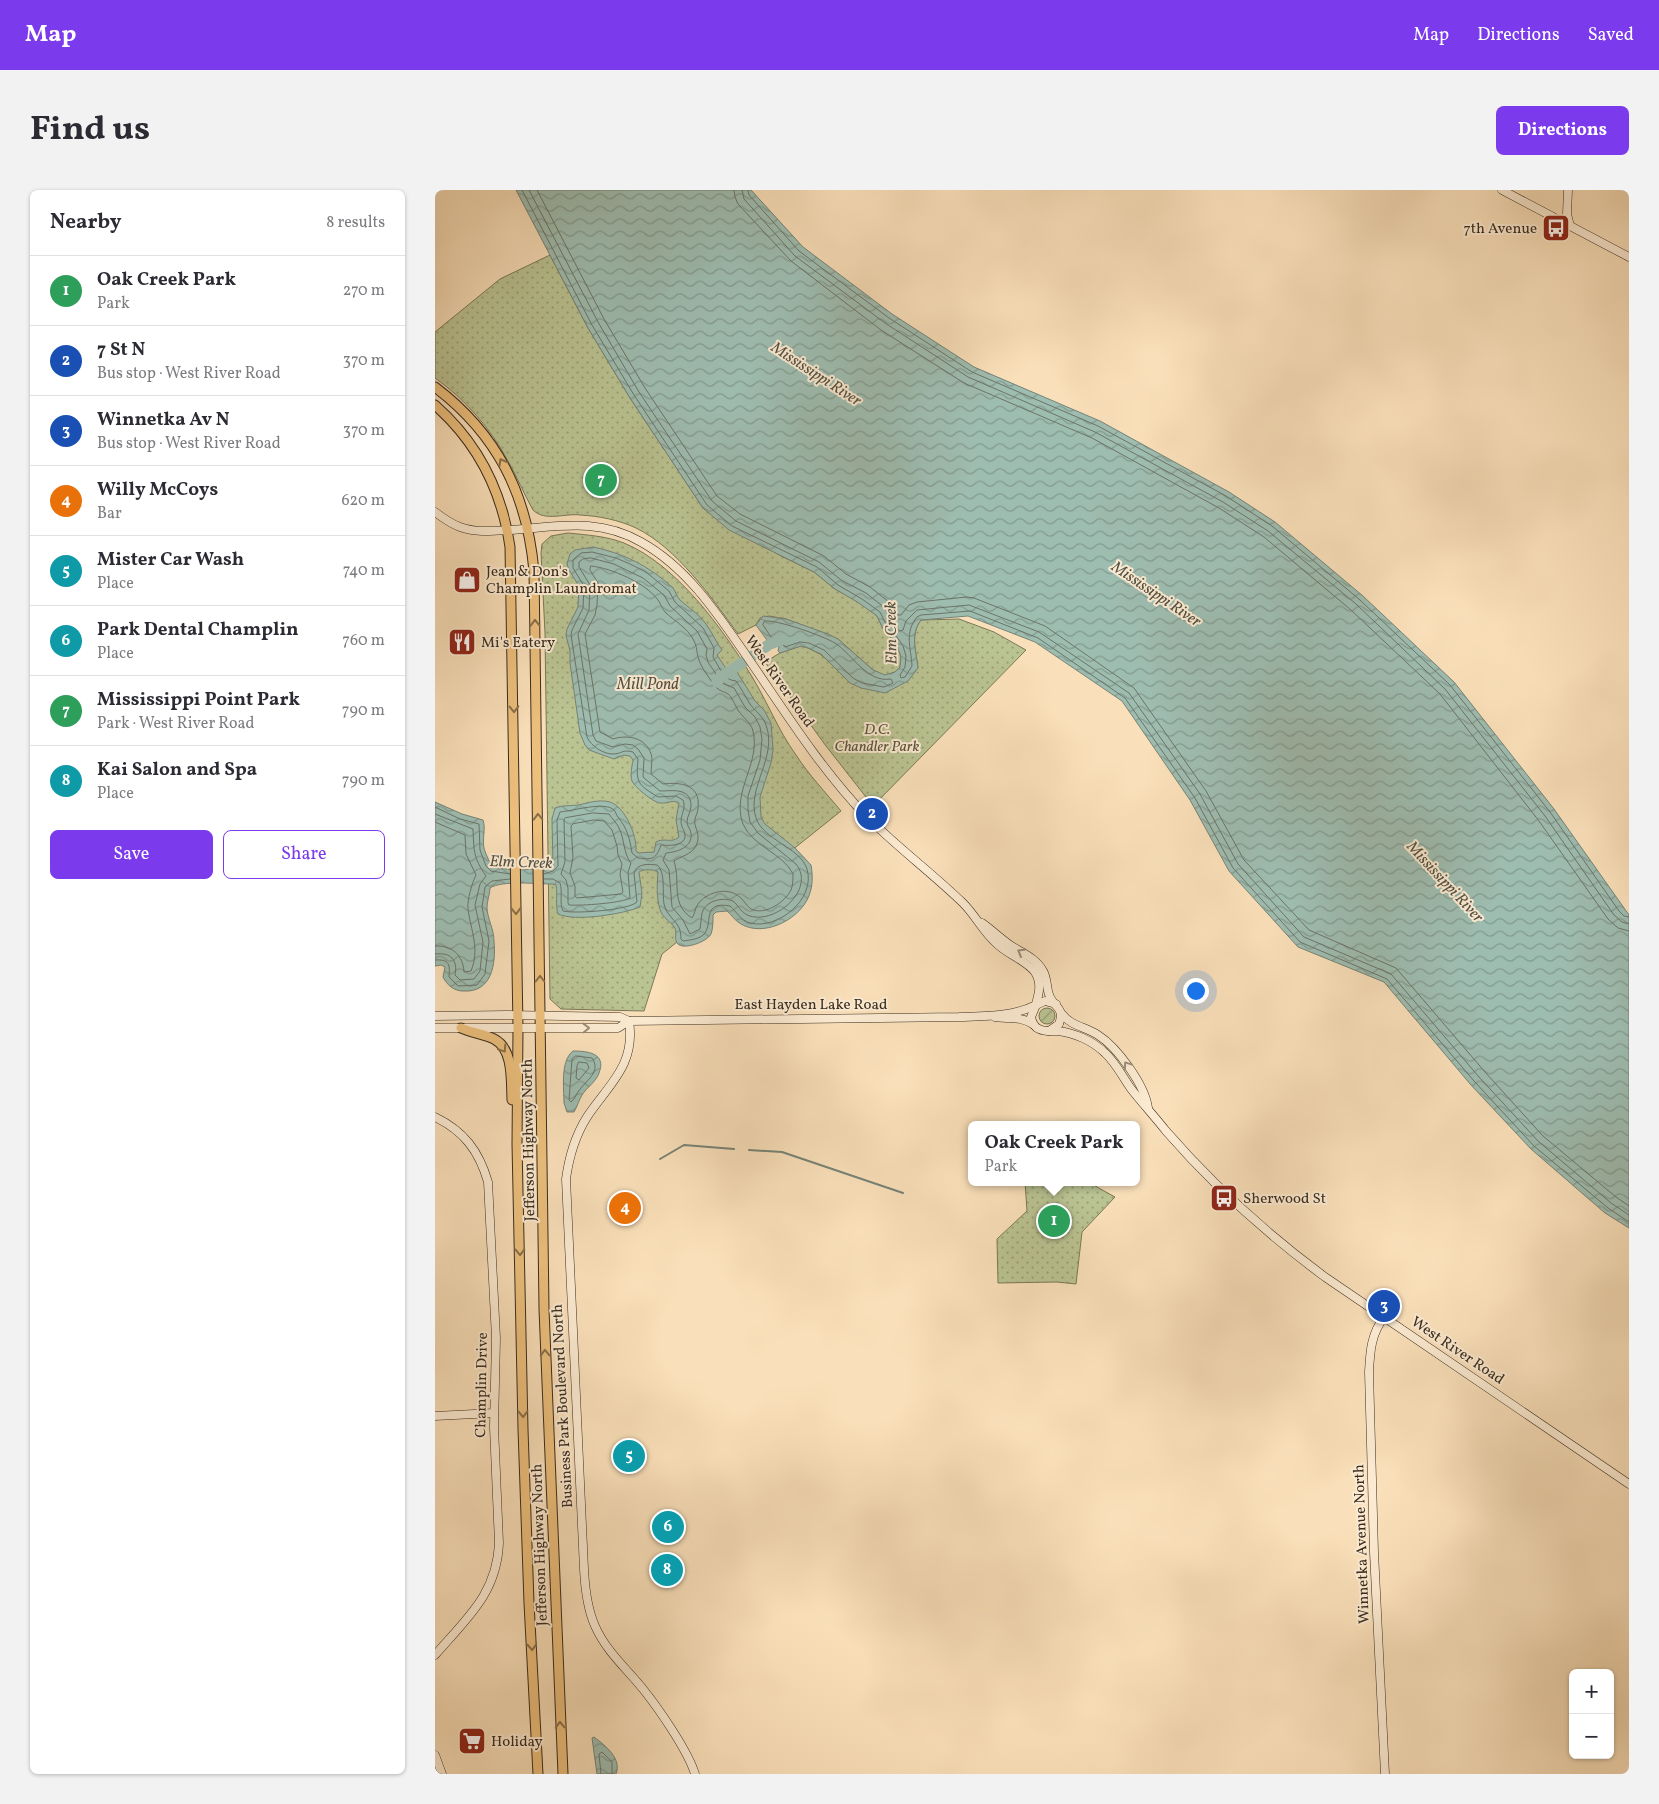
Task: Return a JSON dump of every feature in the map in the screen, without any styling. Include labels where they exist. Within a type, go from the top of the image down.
[{"type":"highway","name":"Jefferson Highway North","points":[[435,387],[469,417],[488,440],[511,477],[529,529],[535,577],[544,1309],[563,1774]]},
{"type":"highway","name":"Jefferson Highway North","points":[[435,405],[460,431],[483,463],[500,500],[508,530],[512,575],[518,1028],[517,1144],[524,1449],[538,1774]]},
{"type":"highway","points":[[461,1028],[494,1039],[502,1044],[507,1053],[517,1144]]},
{"type":"highway","points":[[562,1762],[567,1774]]},
{"type":"street","points":[[1502,190],[1629,257]]},
{"type":"street","points":[[1568,190],[1567,214],[1570,226]]},
{"type":"street","name":"West River Road","points":[[435,512],[459,527],[489,532],[576,524],[619,531],[641,542],[671,563],[710,605],[816,756],[850,798],[897,846],[953,894],[977,919],[1008,944],[1035,961],[1045,974],[1049,995],[1056,1004]]},
{"type":"street","name":"West River Road","points":[[977,919],[994,942],[1029,966],[1036,975],[1040,986],[1036,1005]]},
{"type":"street","points":[[1045,1001],[1056,1004],[1061,1013],[1059,1024],[1049,1031],[1041,1030],[1034,1026],[1031,1013],[1036,1005],[1045,1001]]},
{"type":"street","name":"East Hayden Lake Road","points":[[435,1016],[620,1017],[629,1021],[993,1016],[1015,1012],[1036,1005]]},
{"type":"street","name":"West River Road","points":[[1061,1013],[1072,1024],[1100,1036],[1118,1052],[1147,1100],[1148,1108]]},
{"type":"street","name":"East Hayden Lake Road","points":[[993,1016],[1022,1019],[1034,1026]]},
{"type":"street","name":"East Hayden Lake Road","points":[[435,1028],[618,1028],[629,1021]]},
{"type":"street","name":"Business Park Boulevard North","points":[[629,1021],[630,1040],[625,1062],[615,1081],[591,1111],[581,1128],[572,1150],[566,1179],[584,1569],[587,1601],[598,1634],[615,1658],[643,1688],[691,1763],[695,1774]]},
{"type":"street","name":"West River Road","points":[[1049,1031],[1075,1035],[1096,1046],[1112,1060],[1139,1100],[1186,1152],[1224,1191],[1305,1262],[1629,1484]]},
{"type":"street","name":"Champlin Drive","points":[[435,1117],[456,1130],[474,1149],[483,1165],[488,1182],[494,1271],[496,1338],[494,1413],[499,1544],[494,1577],[487,1592],[435,1655]]},
{"type":"street","name":"Winnetka Avenue North","points":[[1385,1316],[1379,1323],[1375,1333],[1369,1372],[1374,1552],[1385,1774]]},
{"type":"street","points":[[435,1416],[494,1413]]},
{"type":"street","points":[[435,1755],[442,1774]]},
{"type":"green space","points":[[550,255],[588,328],[630,398],[703,508],[781,556],[814,572],[835,589],[859,602],[877,616],[885,633],[894,640],[901,657],[900,667],[895,672],[885,676],[873,670],[838,639],[786,619],[769,616],[760,618],[756,625],[738,634],[692,575],[651,537],[629,525],[609,519],[574,515],[543,516],[533,510],[494,437],[457,395],[435,378],[435,332],[500,279]]},
{"type":"green space","name":"Mill Pond","points":[[568,533],[603,537],[624,543],[662,566],[680,582],[712,618],[757,685],[778,726],[806,770],[841,811],[662,954],[644,1011],[561,1009],[550,999],[545,633],[541,553],[542,544],[551,536]]},
{"type":"green space","name":"D.C. Chandler Park","points":[[959,619],[994,632],[1026,650],[873,806],[826,746],[765,662],[780,653],[801,646],[820,654],[861,688],[918,668],[915,637],[921,620]]},
{"type":"green space","points":[[1047,1008],[1053,1010],[1055,1016],[1053,1022],[1047,1024],[1041,1022],[1039,1016],[1041,1010]]},
{"type":"green space","points":[[1025,1186],[1095,1186],[1115,1197],[1082,1232],[1076,1284],[1057,1282],[998,1283],[997,1239],[1027,1211]]},
{"type":"water","name":"Mississippi River","points":[[516,190],[751,190],[803,247],[892,314],[974,367],[1100,421],[1229,492],[1275,522],[1363,596],[1454,682],[1554,809],[1629,915],[1629,1228],[1605,1213],[1531,1149],[1471,1085],[1384,982],[1298,947],[1229,871],[1190,800],[1122,701],[1035,642],[968,616],[921,620],[915,637],[918,668],[908,681],[885,693],[861,688],[850,683],[821,654],[808,648],[801,646],[780,653],[778,651],[779,646],[772,647],[756,625],[763,616],[786,619],[828,634],[838,639],[873,670],[885,675],[895,672],[900,667],[901,657],[898,648],[894,640],[885,633],[877,616],[835,589],[814,572],[729,530],[703,508],[630,398],[588,328]]},
{"type":"water","name":"Mill Pond","points":[[593,547],[635,561],[672,587],[680,600],[700,617],[708,627],[722,650],[717,655],[731,676],[737,672],[755,701],[764,710],[771,723],[773,750],[771,763],[760,797],[761,817],[765,824],[795,848],[811,865],[810,891],[802,908],[787,920],[769,928],[750,928],[739,923],[727,911],[716,912],[713,915],[712,930],[709,937],[689,946],[684,946],[677,943],[675,928],[663,916],[660,910],[657,893],[658,872],[656,871],[645,870],[639,872],[642,893],[640,907],[599,916],[576,917],[558,914],[556,885],[520,883],[495,886],[490,888],[487,905],[494,937],[493,967],[486,982],[480,987],[473,990],[457,990],[449,985],[443,977],[445,967],[441,965],[435,966],[435,802],[462,814],[483,820],[486,854],[492,865],[503,869],[531,869],[553,866],[552,819],[555,808],[561,806],[601,801],[610,802],[615,805],[629,822],[638,853],[654,852],[656,842],[673,840],[679,837],[676,820],[679,803],[674,801],[660,803],[648,797],[632,781],[633,760],[630,756],[624,755],[614,759],[589,750],[580,733],[570,651],[566,635],[578,607],[579,586],[567,564],[570,554],[575,550]]},
{"type":"water","points":[[573,1051],[594,1054],[598,1057],[601,1066],[598,1076],[582,1095],[574,1112],[567,1112],[564,1103],[564,1068],[569,1055]]},
{"type":"water","points":[[594,1737],[615,1758],[617,1763],[616,1774],[597,1774],[592,1738]]},
{"type":"waterway","name":"Elm Creek","points":[[717,682],[721,677],[770,644],[783,639]]},
{"type":"waterway","points":[[660,1159],[684,1145],[734,1149]]},
{"type":"waterway","points":[[749,1150],[782,1152],[903,1193]]},
{"type":"place","name":"7th Avenue","points":[[1556,228]]},
{"type":"place","name":"Mississippi Point Park","points":[[601,480]]},
{"type":"place","name":"Jean & Don's Champlin Laundromat","points":[[467,580]]},
{"type":"place","name":"Mi's Eatery","points":[[462,642]]},
{"type":"place","name":"7 St N","points":[[872,814]]},
{"type":"place","name":"Sherwood St","points":[[1224,1198]]},
{"type":"place","name":"Willy McCoys","points":[[625,1208]]},
{"type":"place","name":"Oak Creek Park","points":[[1054,1221]]},
{"type":"place","name":"Winnetka Av N","points":[[1384,1306]]},
{"type":"place","name":"Mister Car Wash","points":[[629,1456]]},
{"type":"place","name":"Park Dental Champlin","points":[[668,1527]]},
{"type":"place","name":"Kai Salon and Spa","points":[[667,1570]]},
{"type":"place","name":"Holiday","points":[[472,1741]]}]
